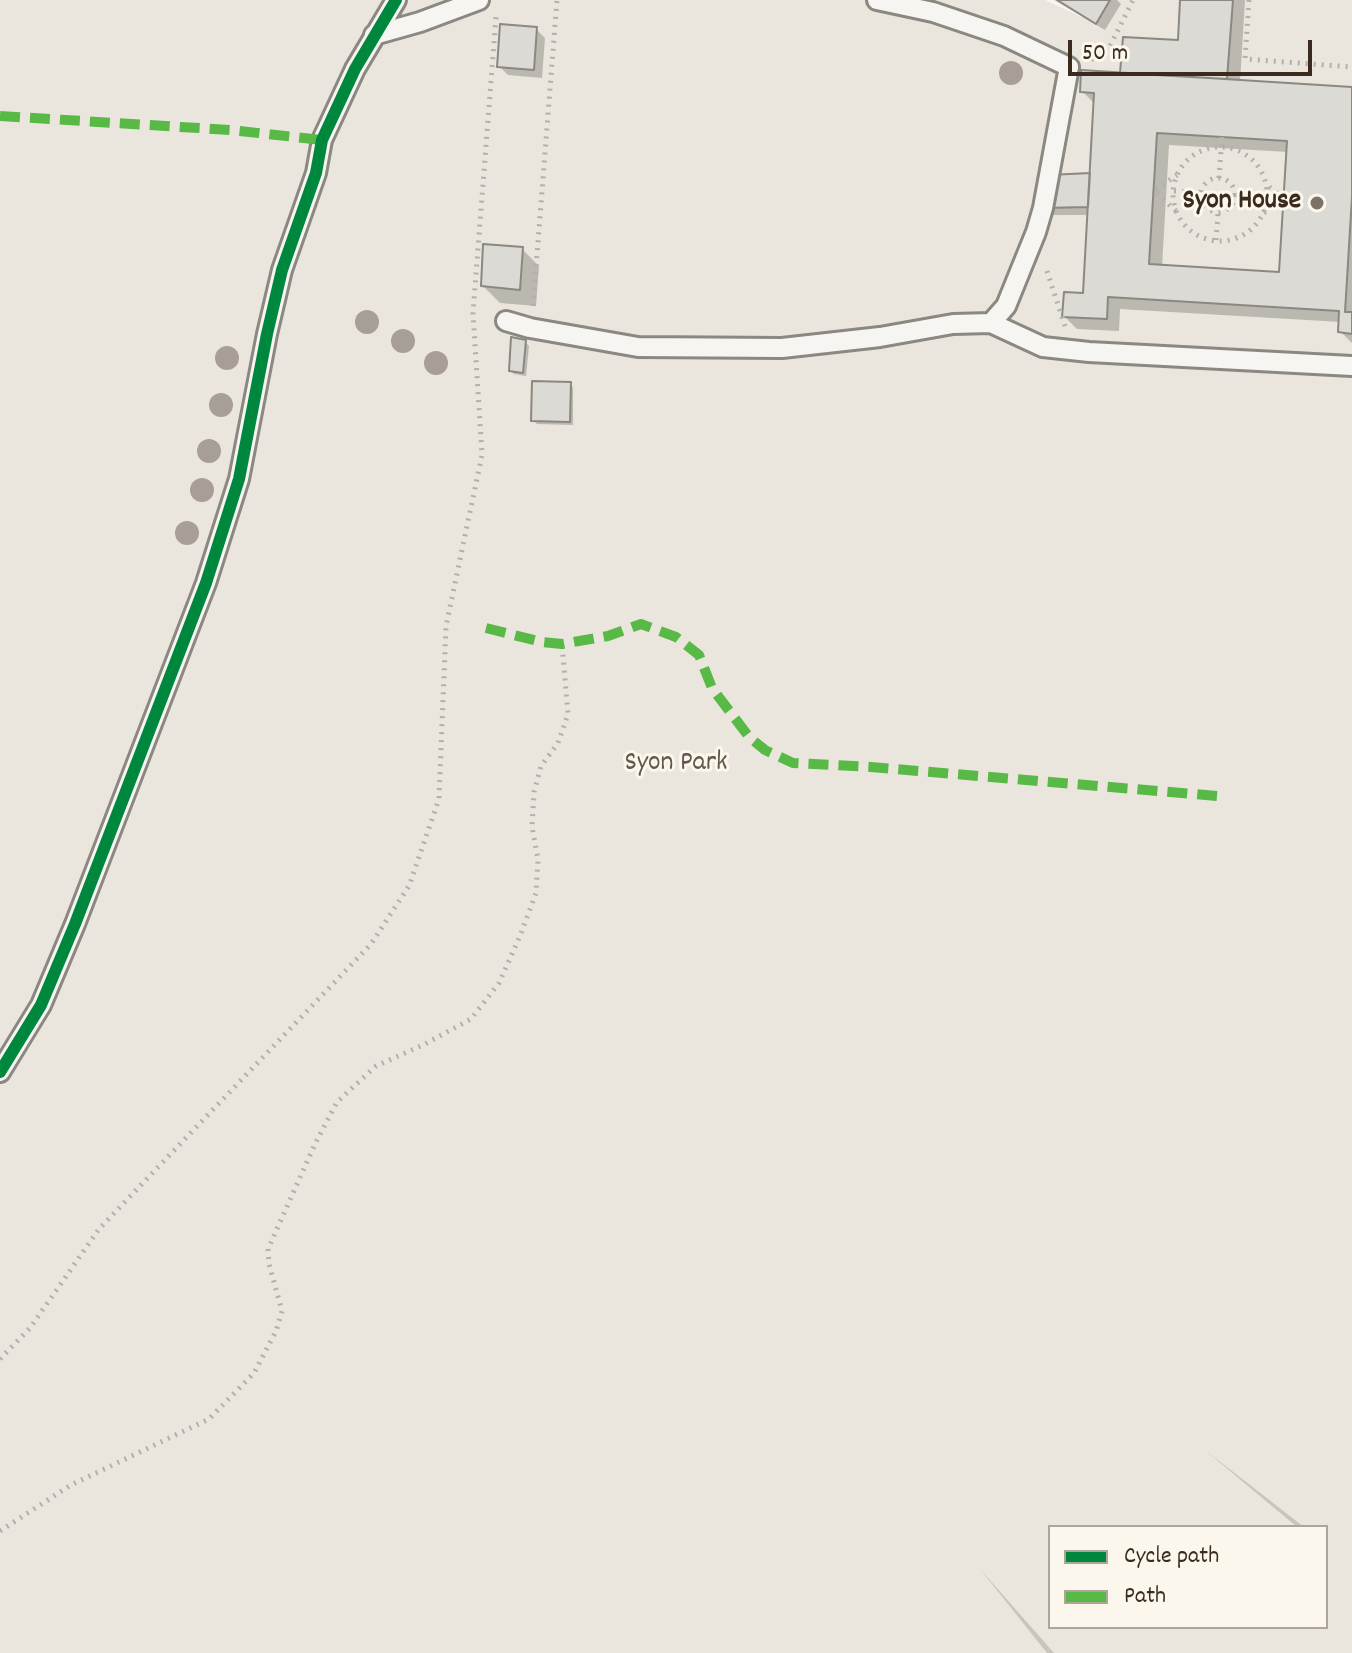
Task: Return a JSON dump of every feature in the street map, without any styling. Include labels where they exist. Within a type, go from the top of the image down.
[{"type":"lane","points":[[0,1072],[41,1005],[70,938],[206,583],[239,479],[282,270],[316,173],[322,140],[374,35],[396,0]]},
{"type":"lane","points":[[374,35],[479,0]]},
{"type":"lane","points":[[877,0],[933,12],[1004,36],[1069,67],[1036,232],[1006,306],[991,323]]},
{"type":"lane","points":[[506,321],[638,347],[782,348],[880,337],[953,324],[991,323],[1043,347],[1352,366]]},
{"type":"path","points":[[530,328],[557,0]]},
{"type":"path","points":[[1069,67],[1094,59],[1110,46],[1133,0]]},
{"type":"path","points":[[1249,0],[1245,59],[1352,67]]},
{"type":"path","points":[[0,1359],[30,1328],[99,1229],[371,944],[409,886],[439,799],[446,626],[482,455],[473,313],[496,16]]},
{"type":"path","points":[[1219,178],[1222,137]]},
{"type":"path","points":[[1176,211],[1154,191],[1177,174],[1188,159],[1199,151],[1221,147],[1249,157],[1259,168],[1266,184],[1264,213]]},
{"type":"path","points":[[1177,174],[1174,191],[1176,211],[1182,223],[1207,240],[1223,241],[1240,237],[1252,229],[1264,213],[1283,199],[1266,184]]},
{"type":"path","points":[[1218,213],[1205,206],[1201,193],[1208,181],[1219,178],[1229,182],[1236,195]]},
{"type":"path","points":[[1174,191],[1201,193]]},
{"type":"path","points":[[1236,195],[1266,196]]},
{"type":"path","points":[[1218,213],[1230,208],[1236,195]]},
{"type":"path","points":[[1216,240],[1218,213]]},
{"type":"path","points":[[1036,232],[1064,325],[1073,333]]},
{"type":"path","points":[[532,307],[546,311]]},
{"type":"path","points":[[0,1531],[71,1485],[209,1419],[254,1373],[276,1331],[282,1311],[268,1249],[337,1102],[376,1066],[471,1019],[499,983],[520,936],[536,893],[538,859],[532,827],[534,792],[541,766],[558,743],[568,714],[562,644]]},
{"type":"green space","name":"Syon Park","points":[[0,0],[1045,0],[1082,17],[1092,0],[1352,0],[1352,1653],[0,1653]]},
{"type":"shaded area","points":[[1205,1450],[1301,1525],[1295,1525]]},
{"type":"shaded area","points":[[980,1569],[1054,1653],[1047,1653]]},
{"type":"building","points":[[1057,0],[1110,0],[1096,24]]},
{"type":"building","points":[[1180,0],[1233,0],[1227,79],[1120,73],[1123,37],[1178,40]]},
{"type":"building","points":[[500,24],[537,27],[534,70],[497,67]]},
{"type":"building","name":"Syon House","points":[[1081,70],[1352,87],[1352,197],[1345,312],[1352,312],[1352,334],[1338,332],[1339,311],[1108,297],[1107,319],[1062,317],[1064,292],[1083,293],[1094,93],[1080,92]],"holes":[[[1157,133],[1287,141],[1279,272],[1149,264]]]},
{"type":"building","points":[[1090,173],[1088,207],[1043,208],[1049,175]]},
{"type":"building","points":[[483,244],[523,247],[520,290],[481,286]]},
{"type":"building","points":[[511,337],[526,340],[523,373],[509,371]]},
{"type":"building","points":[[532,381],[571,382],[570,422],[531,421]]},
{"type":"marked path","points":[[0,116],[231,130],[322,140]]},
{"type":"marked path","points":[[486,628],[562,644],[608,636],[641,624],[676,637],[699,655],[712,688],[749,737],[765,750],[793,763],[1217,796]]},
{"type":"cycle path","points":[[0,1072],[41,1005],[206,583],[239,479],[282,270],[316,173],[322,140],[355,69],[396,0]]},
{"type":"place","name":"Syon House","points":[[1317,203]]}]
